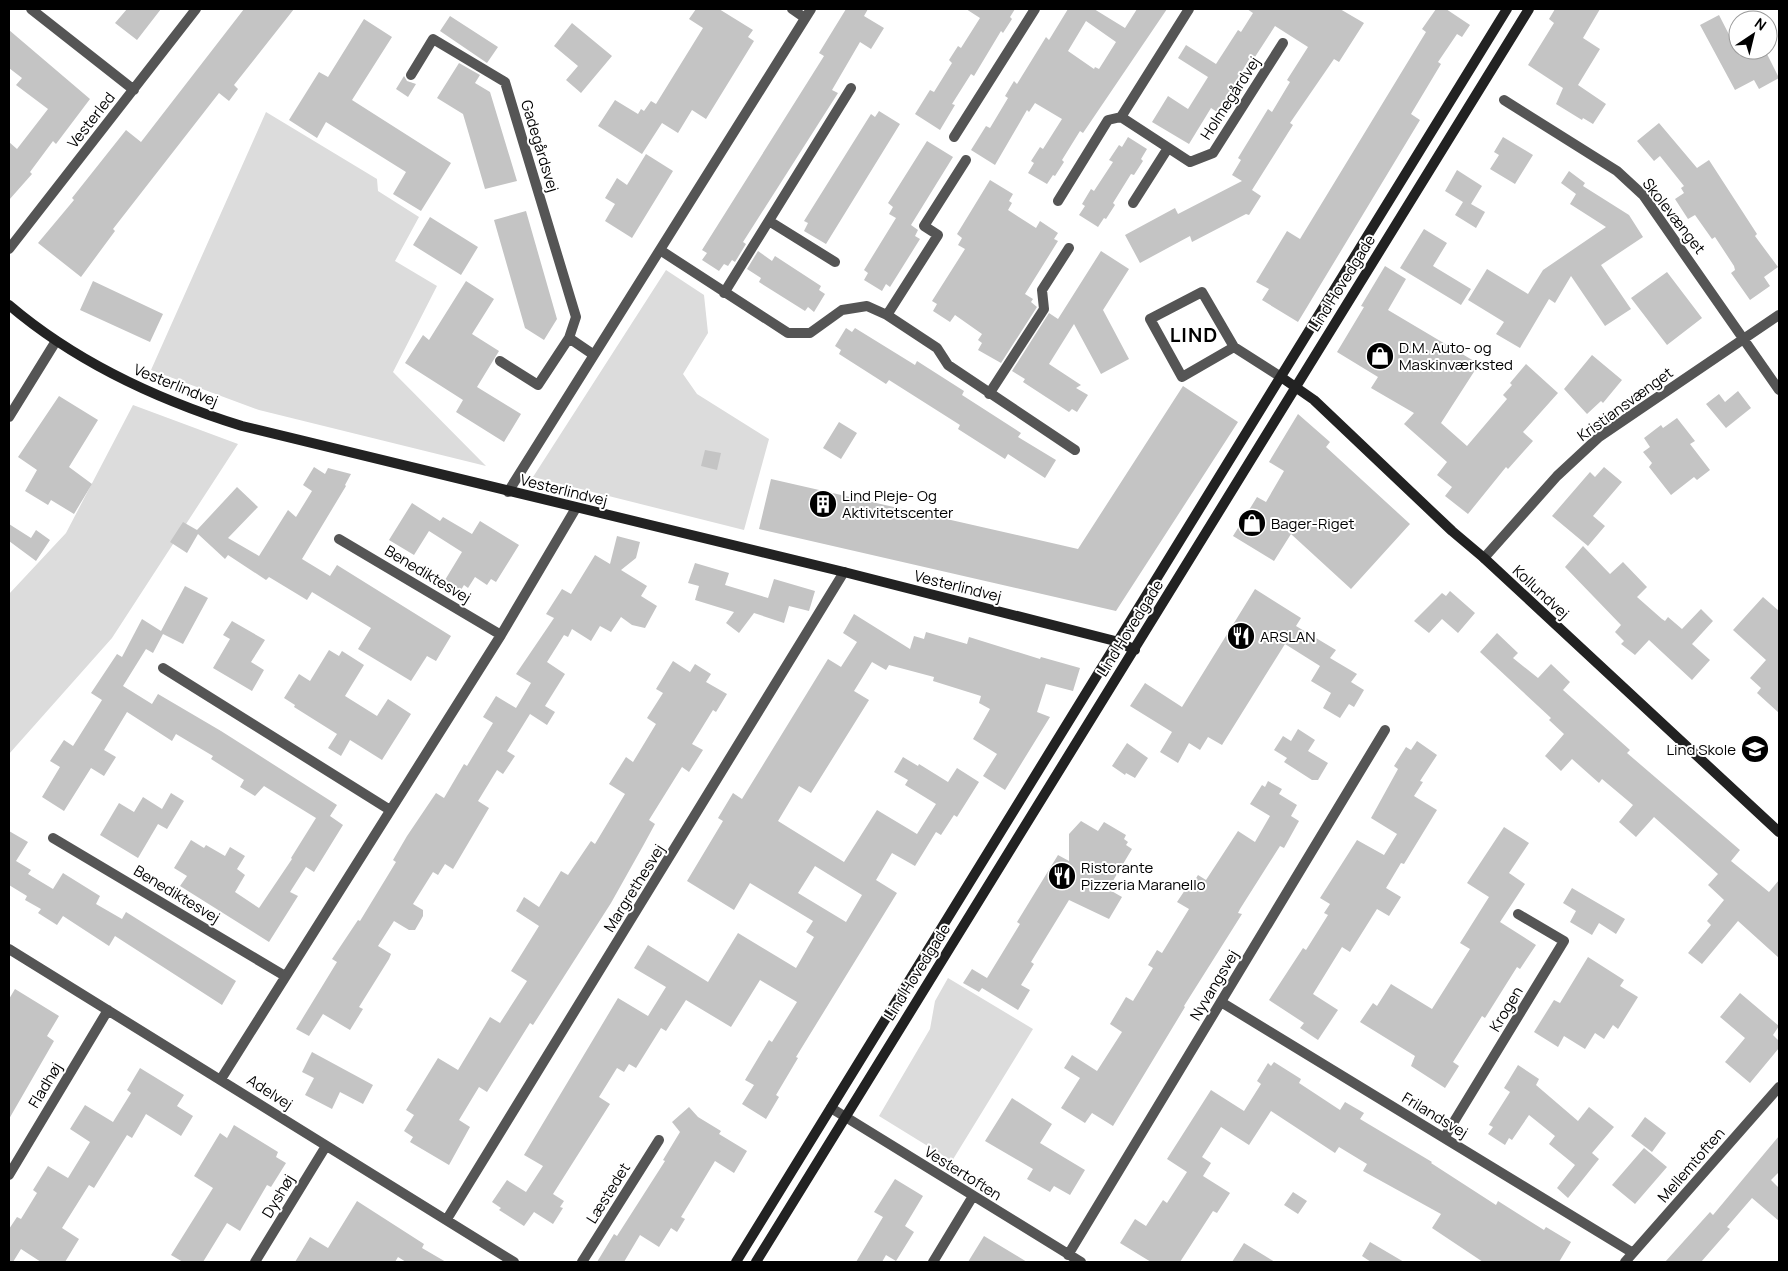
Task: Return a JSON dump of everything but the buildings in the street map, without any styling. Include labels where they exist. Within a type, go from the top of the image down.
[{"type":"main road","name":"Lind Hovedgade","points":[[736,1262],[1507,9]]},
{"type":"main road","name":"Lind Hovedgade","points":[[756,1262],[1529,9]]},
{"type":"main road","name":"Vesterlindvej","points":[[9,305],[56,341],[122,379],[200,413],[242,426],[844,572],[1119,642],[1135,650]]},
{"type":"main road","name":"Kollundvej","points":[[1281,377],[1314,400],[1452,531],[1484,558],[1779,832]]},
{"type":"street","points":[[30,9],[134,90]]},
{"type":"street","name":"Vesterled","points":[[9,249],[196,9]]},
{"type":"street","points":[[508,492],[808,13],[792,9]]},
{"type":"street","points":[[954,137],[1036,9]]},
{"type":"street","points":[[1058,201],[1108,120],[1121,117],[1189,9]]},
{"type":"street","name":"Gadegårdsvej","points":[[411,75],[433,39],[505,82],[576,317],[569,338],[538,385],[500,361]]},
{"type":"street","name":"Holmegårdvej","points":[[1121,117],[1190,162],[1214,153],[1283,43]]},
{"type":"street","points":[[724,293],[851,88]]},
{"type":"street","name":"Skolevænget","points":[[1504,100],[1617,171],[1643,195],[1779,390]]},
{"type":"street","points":[[1133,203],[1168,148]]},
{"type":"street","points":[[888,315],[938,235],[924,226],[966,160]]},
{"type":"street","points":[[769,221],[835,262]]},
{"type":"street","points":[[989,394],[1044,309],[1042,290],[1069,248]]},
{"type":"street","points":[[660,250],[788,333],[810,333],[842,310],[867,306],[888,315],[937,348],[948,365],[1075,450]]},
{"type":"street","points":[[1234,348],[1182,377],[1150,319],[1202,292],[1234,348],[1281,377]]},
{"type":"street","name":"Kristiansvænget","points":[[1484,558],[1557,476],[1600,437],[1779,315]]},
{"type":"street","points":[[569,338],[594,355]]},
{"type":"street","points":[[9,417],[56,341]]},
{"type":"street","points":[[221,1079],[501,635],[576,508]]},
{"type":"street","name":"Benediktesvej","points":[[339,539],[501,635]]},
{"type":"street","name":"Margrethesvej","points":[[447,1219],[844,572]]},
{"type":"street","points":[[164,668],[390,810]]},
{"type":"street","name":"Nyvangsvej","points":[[1068,1255],[1385,730]]},
{"type":"street","name":"Benediktesvej","points":[[53,838],[286,976]]},
{"type":"street","name":"Krogen","points":[[1444,1138],[1564,941],[1518,914]]},
{"type":"street","name":"Adelvej","points":[[9,949],[514,1262]]},
{"type":"street","name":"Frilandsvej","points":[[1221,1002],[1633,1253]]},
{"type":"street","name":"Fladhøj","points":[[9,1176],[108,1010]]},
{"type":"street","name":"Mellemtoften","points":[[1625,1262],[1779,1087]]},
{"type":"street","name":"Vestertoften","points":[[831,1108],[1080,1262]]},
{"type":"street","name":"Læstedet","points":[[582,1262],[659,1140]]},
{"type":"street","name":"Dyshøj","points":[[255,1262],[326,1146]]},
{"type":"street","points":[[933,1262],[973,1196]]},
{"type":"shaded area","points":[[266,112],[377,179],[378,191],[419,217],[395,261],[437,286],[393,372],[486,466],[259,410],[151,370]]},
{"type":"shaded area","points":[[666,270],[704,295],[708,333],[683,374],[697,394],[769,439],[744,530],[533,477]]},
{"type":"shaded area","points":[[133,405],[238,444],[112,638],[9,754],[9,594],[66,533]]},
{"type":"shaded area","points":[[948,978],[1033,1029],[952,1161],[879,1116],[930,1029],[935,1001]]},
{"type":"place","name":"D.M. Auto- og Maskinværksted","points":[[1380,356]]},
{"type":"place","name":"Lind Pleje- Og Aktivitetscenter","points":[[823,504]]},
{"type":"place","name":"Bager-Riget","points":[[1252,523]]},
{"type":"place","name":"ARSLAN","points":[[1241,636]]},
{"type":"place","name":"Lind Skole","points":[[1755,749]]},
{"type":"place","name":"Ristorante Pizzeria Maranello","points":[[1062,876]]},
{"type":"district","name":"LIND","points":[[1194,334]]}]
